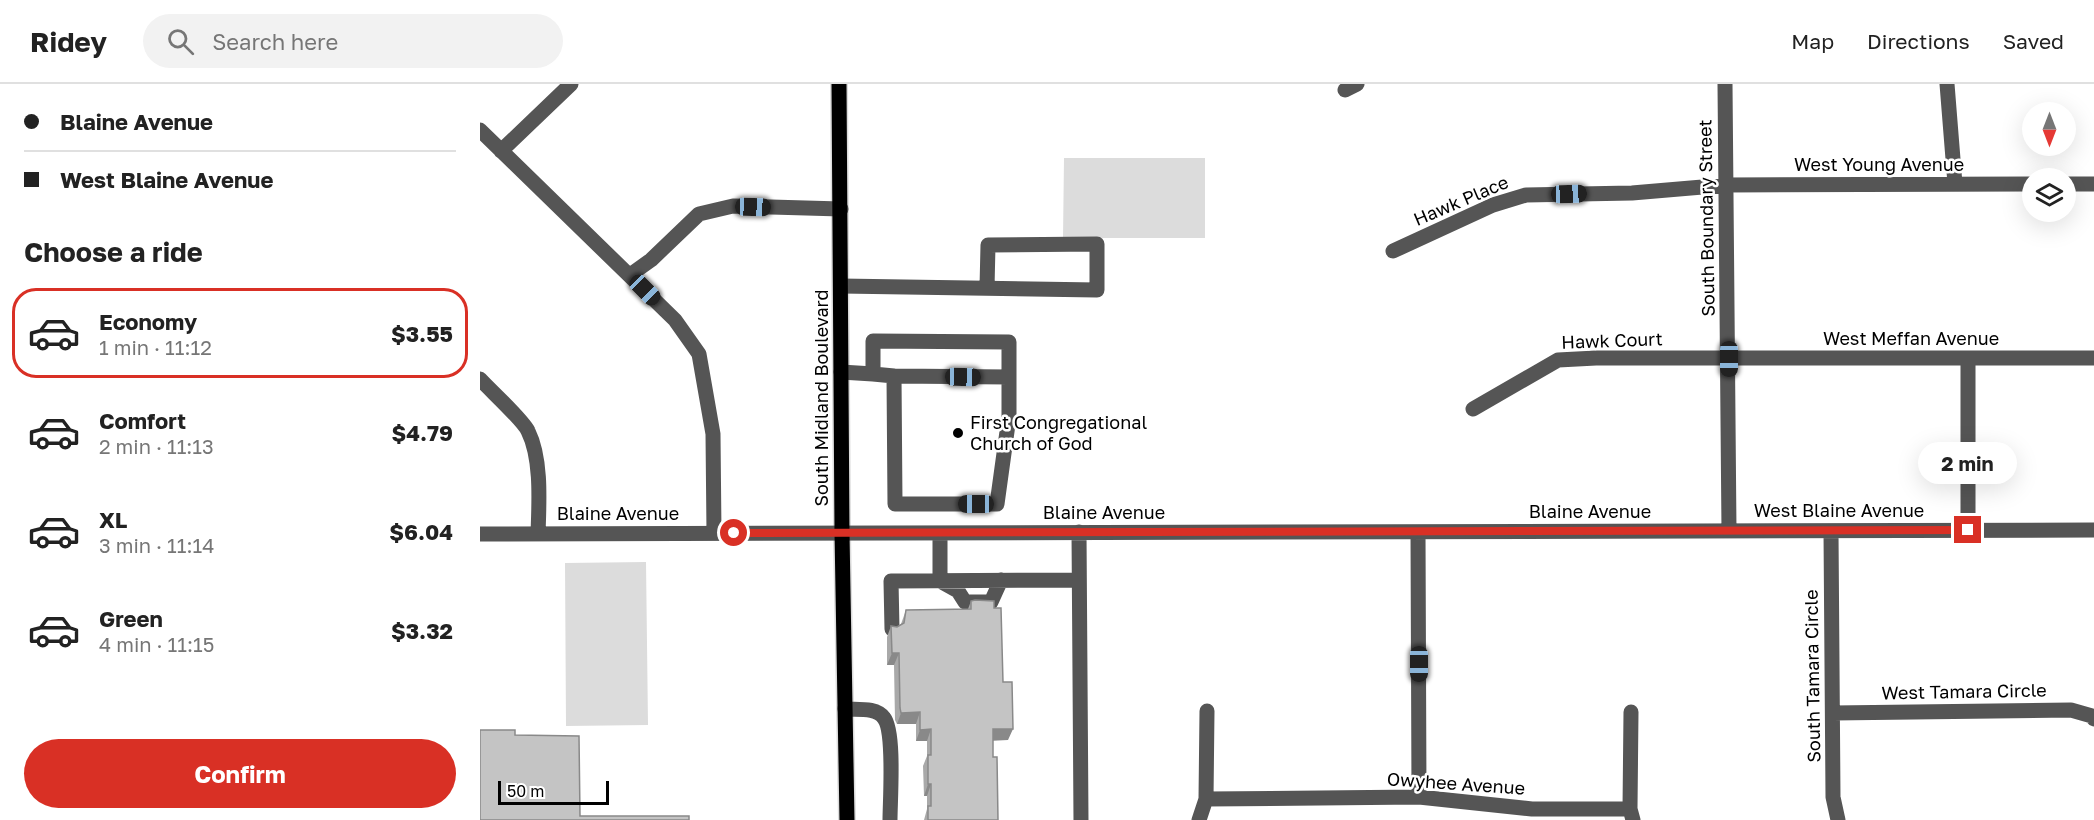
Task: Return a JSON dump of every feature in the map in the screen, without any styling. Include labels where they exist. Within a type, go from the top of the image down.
[{"type":"main road","name":"South Midland Boulevard","points":[[839,84],[842,533],[847,820]]},
{"type":"street","points":[[501,151],[571,84]]},
{"type":"street","name":"South Boundary Street","points":[[1725,84],[1729,531]]},
{"type":"street","points":[[1947,84],[1955,184]]},
{"type":"street","points":[[480,130],[675,320],[699,354],[713,434],[714,533]]},
{"type":"street","name":"West Young Avenue","points":[[1726,186],[2022,184]]},
{"type":"street","points":[[2076,184],[2094,184]]},
{"type":"street","name":"Hawk Place","points":[[1393,252],[1493,205],[1526,195],[1632,193],[1726,186]]},
{"type":"street","points":[[630,275],[651,260],[699,214],[733,206],[841,209]]},
{"type":"street","points":[[841,286],[1097,290],[1096,244],[988,245],[987,288]]},
{"type":"street","points":[[873,374],[873,341],[1009,342],[1009,417],[997,504],[895,504],[894,376]]},
{"type":"street","points":[[1968,358],[1968,530]]},
{"type":"street","name":"West Meffan Avenue","points":[[1729,359],[2094,358]]},
{"type":"street","name":"Hawk Court","points":[[1473,409],[1558,360],[1729,359]]},
{"type":"street","points":[[841,372],[894,376],[1009,377]]},
{"type":"street","points":[[480,379],[528,429],[535,456],[539,501],[538,534]]},
{"type":"street","name":"West Blaine Avenue","points":[[1729,531],[2094,530]]},
{"type":"street","name":"Blaine Avenue","points":[[480,534],[1729,531]]},
{"type":"street","points":[[1079,532],[1081,820]]},
{"type":"street","points":[[1418,532],[1419,797]]},
{"type":"street","name":"South Tamara Circle","points":[[1831,532],[1833,797],[1838,820]]},
{"type":"street","points":[[939,533],[940,581]]},
{"type":"street","points":[[940,581],[958,591],[965,602],[991,602],[1001,580]]},
{"type":"street","points":[[892,629],[891,581],[1079,580]]},
{"type":"street","points":[[845,710],[875,711],[884,718],[890,731],[890,820]]},
{"type":"street","name":"West Tamara Circle","points":[[1833,713],[2071,710],[2094,718]]},
{"type":"street","points":[[1198,820],[1206,799],[1207,711]]},
{"type":"street","points":[[1631,712],[1631,814]]},
{"type":"street","name":"Owyhee Avenue","points":[[1206,799],[1419,797],[1532,809],[1631,814]]},
{"type":"shaded area","points":[[1064,158],[1205,158],[1205,238],[1063,238]]},
{"type":"shaded area","points":[[646,562],[648,725],[566,726],[565,563]]},
{"type":"building","points":[[971,601],[994,601],[994,608],[1001,608],[1003,682],[1012,682],[1013,729],[993,729],[993,757],[997,757],[998,820],[928,820],[928,806],[931,806],[928,755],[931,755],[931,729],[920,730],[920,712],[901,713],[899,653],[892,653],[891,626],[897,627],[904,623],[906,610],[971,609]]},
{"type":"building","points":[[480,730],[515,730],[515,735],[579,736],[580,816],[689,816],[689,820],[480,820]]},
{"type":"place","name":"First Congregational Church of God","points":[[958,433]]},
{"type":"route","points":[[734,533],[1968,530]]}]
